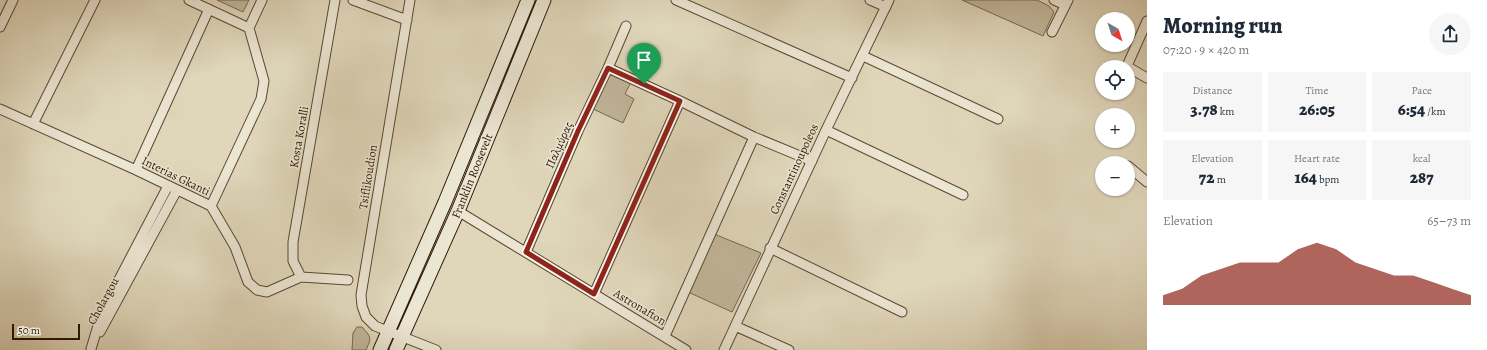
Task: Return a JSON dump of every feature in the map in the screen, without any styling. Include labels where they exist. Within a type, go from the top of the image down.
[{"type":"main road","name":"Franklin Roosevelt","points":[[380,350],[387,331],[445,202],[528,0]]},
{"type":"main road","name":"Franklin Roosevelt","points":[[396,350],[458,210],[544,0]]},
{"type":"street","points":[[0,27],[13,0]]},
{"type":"street","points":[[33,124],[95,0]]},
{"type":"street","points":[[189,0],[249,28]]},
{"type":"street","points":[[212,206],[260,99],[264,81],[249,28],[262,0]]},
{"type":"street","name":"Kosta Koralli","points":[[301,277],[293,261],[293,242],[334,0]]},
{"type":"street","points":[[353,0],[407,20]]},
{"type":"street","name":"Tsiflikoudion","points":[[410,0],[361,295],[362,306],[366,318],[375,326],[436,350]]},
{"type":"street","points":[[676,0],[852,78]]},
{"type":"street","points":[[870,0],[888,4]]},
{"type":"street","points":[[1052,32],[1067,3],[1054,0]]},
{"type":"street","name":"Constantinoupoleos","points":[[724,350],[770,248],[888,4]]},
{"type":"street","points":[[136,170],[208,9]]},
{"type":"street","points":[[1130,60],[1147,21]]},
{"type":"street","name":"Παλμύρας","points":[[526,252],[578,131],[626,26]]},
{"type":"street","points":[[863,56],[998,119]]},
{"type":"street","points":[[608,68],[754,137],[812,161]]},
{"type":"street","points":[[1135,71],[1147,78]]},
{"type":"street","points":[[594,294],[680,101]]},
{"type":"street","name":"Interias Gkanti","points":[[0,109],[212,206],[235,247],[248,282],[256,290],[267,292],[301,277],[348,280]]},
{"type":"street","points":[[826,130],[963,195]]},
{"type":"street","points":[[665,336],[754,137]]},
{"type":"street","points":[[1135,172],[1147,182]]},
{"type":"street","name":"Cholargou","points":[[91,349],[102,312],[168,186]]},
{"type":"street","name":"Cholargou","points":[[91,349],[177,190]]},
{"type":"street","name":"Astronafton","points":[[458,210],[686,350]]},
{"type":"street","points":[[770,248],[902,312]]},
{"type":"street","points":[[735,326],[789,350]]},
{"type":"shaded area","points":[[217,0],[249,0],[243,12]]},
{"type":"shaded area","points":[[962,0],[1037,0],[1049,6],[1054,12],[1043,36]]},
{"type":"shaded area","points":[[611,75],[616,75],[631,82],[625,94],[634,99],[623,123],[591,108],[606,79]]},
{"type":"shaded area","points":[[714,234],[761,253],[732,312],[688,292]]},
{"type":"shaded area","points":[[357,327],[362,327],[370,337],[366,350],[352,350],[353,333]]},
{"type":"route","points":[[608,68],[644,84],[680,101],[594,294],[526,252],[578,131],[608,68]]}]
